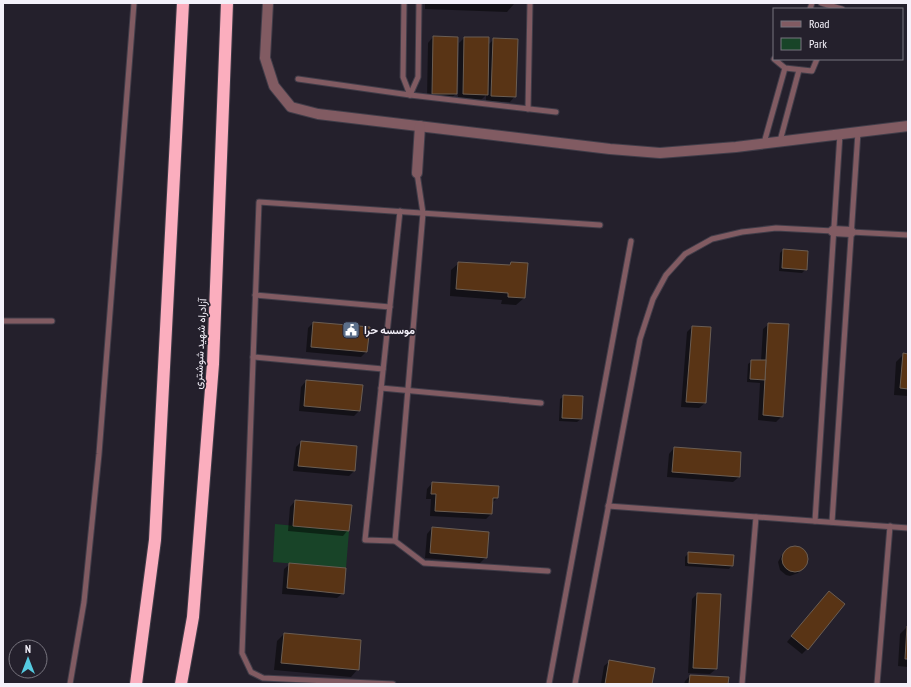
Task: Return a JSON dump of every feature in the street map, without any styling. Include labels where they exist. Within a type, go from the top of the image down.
[{"type":"highway","points":[[136,684],[155,540],[183,3]]},
{"type":"highway","name":"آزادراه شهید شوشتری","points":[[181,684],[193,617],[213,364],[227,3]]},
{"type":"street","points":[[268,3],[265,58],[274,86],[291,106],[318,114],[610,149],[660,153],[736,147],[908,126]]},
{"type":"street","points":[[417,173],[420,126]]},
{"type":"street","points":[[833,232],[851,232]]},
{"type":"lane","points":[[70,684],[84,602],[98,462],[134,3]]},
{"type":"lane","points":[[404,3],[403,77],[410,95]]},
{"type":"lane","points":[[410,95],[418,77],[419,3]]},
{"type":"lane","points":[[528,109],[530,3]]},
{"type":"lane","points":[[821,3],[838,8]]},
{"type":"lane","points":[[775,60],[785,68],[812,71],[817,60]]},
{"type":"lane","points":[[764,143],[785,68]]},
{"type":"lane","points":[[780,141],[799,70]]},
{"type":"lane","points":[[298,79],[410,95],[556,112]]},
{"type":"lane","points":[[832,522],[858,132]]},
{"type":"lane","points":[[815,521],[840,134]]},
{"type":"lane","points":[[395,542],[423,213],[417,173]]},
{"type":"lane","points":[[393,684],[263,678],[251,672],[242,653],[259,202],[600,225]]},
{"type":"lane","points":[[400,211],[365,540],[395,542],[424,563],[548,571]]},
{"type":"lane","points":[[575,684],[640,339],[653,299],[666,275],[685,254],[712,239],[742,232],[776,228],[833,232]]},
{"type":"lane","points":[[851,232],[908,236]]},
{"type":"lane","points":[[549,684],[631,241]]},
{"type":"lane","points":[[255,295],[390,307]]},
{"type":"lane","points":[[3,321],[52,321]]},
{"type":"lane","points":[[253,357],[383,369]]},
{"type":"lane","points":[[381,388],[541,403]]},
{"type":"lane","points":[[608,506],[908,528]]},
{"type":"lane","points":[[742,684],[756,517]]},
{"type":"lane","points":[[877,684],[890,526]]},
{"type":"green space","points":[[275,524],[349,531],[346,568],[273,562]]},
{"type":"building","points":[[433,36],[458,37],[457,94],[432,94]]},
{"type":"building","points":[[464,37],[489,37],[488,95],[463,94]]},
{"type":"building","points":[[493,38],[518,39],[516,97],[491,96]]},
{"type":"building","points":[[783,249],[808,251],[807,270],[782,268]]},
{"type":"building","points":[[458,262],[510,265],[511,262],[528,263],[525,298],[508,297],[508,293],[456,289]]},
{"type":"building","points":[[313,322],[370,327],[367,352],[311,347]]},
{"type":"building","points":[[768,323],[789,324],[783,417],[763,415]]},
{"type":"building","points":[[692,326],[711,327],[706,403],[686,402]]},
{"type":"building","points":[[903,353],[908,354],[908,389],[900,388]]},
{"type":"building","points":[[751,360],[766,360],[765,380],[750,379]]},
{"type":"building","points":[[306,380],[363,385],[360,411],[304,406]]},
{"type":"building","points":[[563,395],[583,396],[582,419],[562,418]]},
{"type":"building","points":[[301,441],[357,446],[355,471],[298,466]]},
{"type":"building","points":[[674,447],[741,452],[740,477],[672,472]]},
{"type":"building","points":[[432,482],[499,486],[498,498],[493,498],[492,514],[435,511],[436,494],[431,494]]},
{"type":"building","points":[[295,500],[352,505],[349,531],[293,526]]},
{"type":"building","points":[[432,527],[489,532],[487,558],[430,553]]},
{"type":"building","points":[[795,546],[804,550],[808,559],[804,568],[795,572],[786,568],[782,559],[786,550]]},
{"type":"building","points":[[688,552],[734,555],[733,566],[688,563]]},
{"type":"building","points":[[289,563],[346,568],[344,594],[287,588]]},
{"type":"building","points":[[829,591],[845,604],[808,650],[791,636]]},
{"type":"building","points":[[697,593],[721,594],[717,669],[693,668]]},
{"type":"building","points":[[907,626],[908,659],[905,659]]},
{"type":"building","points":[[284,633],[361,640],[359,670],[281,663]]},
{"type":"building","points":[[609,660],[655,668],[652,684],[605,684]]},
{"type":"building","points":[[690,675],[729,677],[728,684],[689,684]]},
{"type":"place","name":"موسسه حرا","points":[[351,330]]}]
